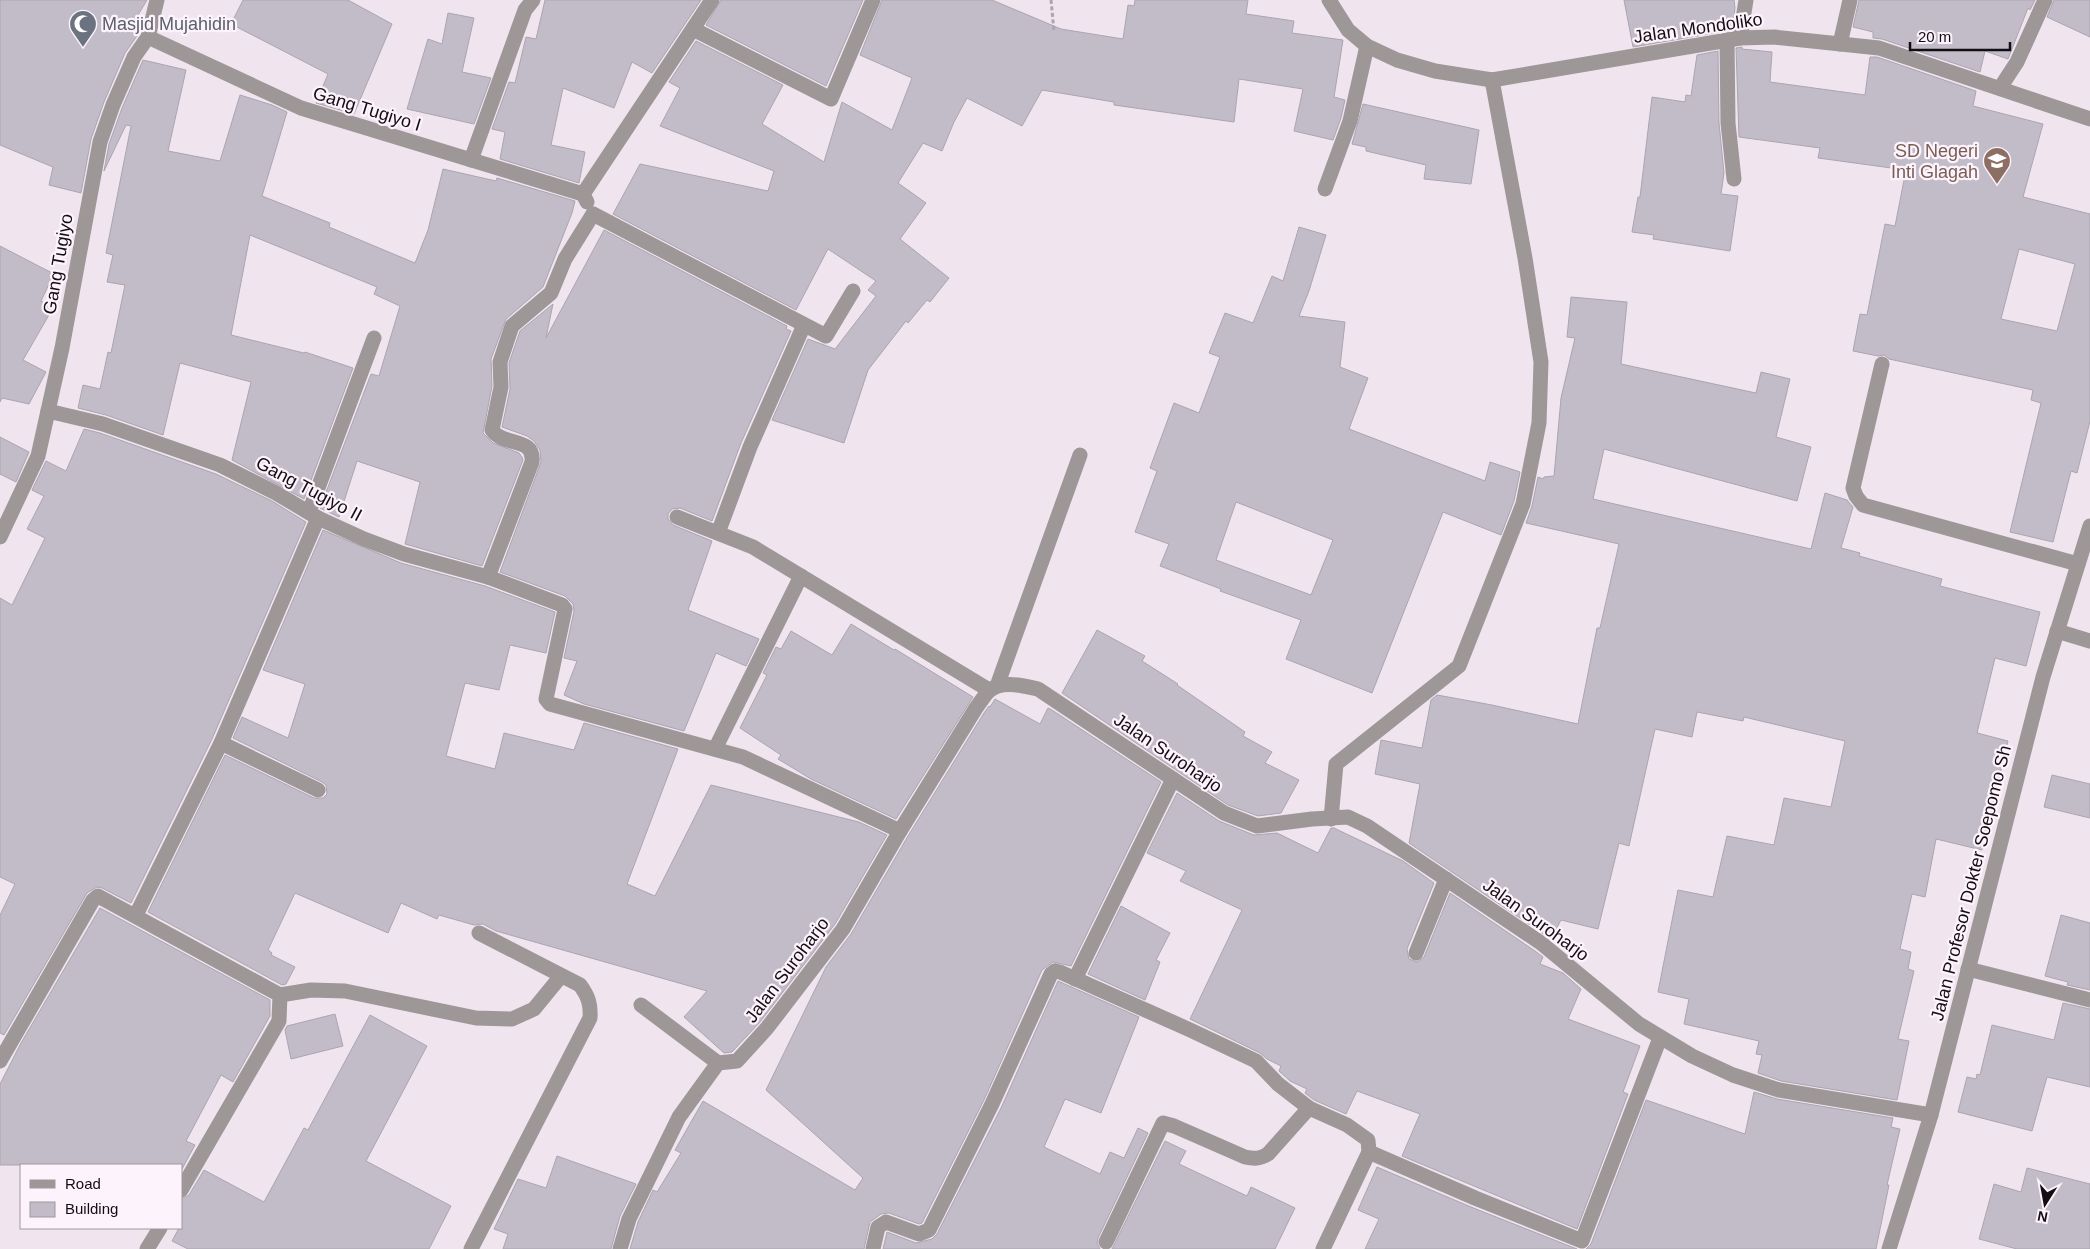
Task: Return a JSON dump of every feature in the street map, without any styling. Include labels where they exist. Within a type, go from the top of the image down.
[{"type":"street","name":"Gang Tugiyo","points":[[0,537],[38,456],[62,348],[100,142],[113,105],[134,57],[148,36],[157,0]]},
{"type":"street","points":[[470,160],[525,10],[533,0]]},
{"type":"street","points":[[712,0],[583,194],[593,214],[826,336],[853,291]]},
{"type":"street","points":[[692,29],[831,99],[873,0]]},
{"type":"street","name":"Jalan Mondoliko","points":[[1329,0],[1348,30],[1368,46],[1397,60],[1435,71],[1492,80],[1734,39],[1774,37],[1879,48],[2090,119]]},
{"type":"street","points":[[1734,179],[1728,122],[1734,39],[1746,0]]},
{"type":"street","points":[[1840,44],[1850,0]]},
{"type":"street","points":[[2000,88],[2017,62],[2045,0]]},
{"type":"street","name":"Gang Tugiyo I","points":[[148,36],[301,108],[583,194]]},
{"type":"street","points":[[1325,189],[1350,121],[1368,46]]},
{"type":"street","points":[[1331,819],[1336,764],[1459,666],[1523,504],[1539,423],[1541,362],[1492,80]]},
{"type":"street","points":[[488,577],[533,455],[530,449],[524,445],[499,437],[492,430],[501,387],[500,362],[512,326],[551,293],[565,259],[593,214]]},
{"type":"street","points":[[718,533],[750,448],[804,325]]},
{"type":"street","points":[[136,916],[221,743],[314,515],[374,338]]},
{"type":"street","points":[[1882,364],[1853,488],[1863,505],[2078,564]]},
{"type":"street","name":"Gang Tugiyo II","points":[[48,411],[103,424],[220,465],[276,493],[314,515],[364,539],[404,554],[488,577],[562,605],[565,609],[546,699],[550,704],[715,749]]},
{"type":"street","points":[[678,517],[753,547],[993,688],[1080,455]]},
{"type":"street","name":"Jalan Profesor Dokter Soepomo Sh","points":[[1889,1249],[1931,1115],[2041,686],[2090,526]]},
{"type":"street","points":[[801,576],[715,749],[743,757],[900,831]]},
{"type":"street","points":[[2057,631],[2090,641]]},
{"type":"street","name":"Jalan Suroharjo","points":[[718,1063],[737,1061],[767,1028],[843,928],[900,831],[993,688],[1018,685],[1038,689],[1224,813],[1243,822],[1257,826],[1312,819],[1348,817],[1367,826],[1541,943],[1638,1024],[1692,1056],[1732,1075],[1779,1090],[1931,1115]]},
{"type":"street","points":[[221,743],[318,790]]},
{"type":"street","points":[[1075,979],[1173,779]]},
{"type":"street","points":[[1416,953],[1446,879]]},
{"type":"street","points":[[0,1061],[93,900],[101,896],[280,996],[311,990],[345,991],[476,1018],[512,1019],[534,1008],[561,976]]},
{"type":"street","points":[[471,1249],[590,1018],[591,1007],[588,996],[580,984],[479,933]]},
{"type":"street","points":[[1968,969],[2090,1000]]},
{"type":"street","points":[[873,1249],[878,1227],[886,1222],[919,1234],[928,1230],[992,1104],[1052,974],[1055,972],[1188,1029],[1256,1062],[1278,1084],[1309,1108],[1347,1125],[1368,1140],[1369,1152],[1323,1249]]},
{"type":"street","points":[[182,1188],[279,1021],[280,996]]},
{"type":"street","points":[[620,1249],[629,1219],[679,1117],[718,1063],[641,1005]]},
{"type":"street","points":[[1369,1152],[1580,1245],[1660,1038]]},
{"type":"street","points":[[1106,1242],[1163,1124],[1174,1126],[1245,1157],[1254,1159],[1268,1154],[1309,1108]]},
{"type":"street","points":[[147,1249],[159,1229]]},
{"type":"path","points":[[1051,0],[1054,32]]},
{"type":"building","points":[[0,0],[147,0],[129,30],[137,36],[125,53],[104,102],[91,139],[81,193],[49,185],[53,167],[0,145]]},
{"type":"building","points":[[243,0],[348,0],[392,24],[354,114],[316,103],[328,74],[231,24]]},
{"type":"building","points":[[545,0],[701,0],[652,73],[632,62],[614,108],[563,88],[551,145],[585,152],[579,183],[500,159],[505,132],[492,129],[509,82],[515,83],[526,37],[536,39]]},
{"type":"building","points":[[721,0],[863,0],[826,86],[706,25]]},
{"type":"building","points":[[882,0],[992,0],[1061,29],[1123,39],[1128,5],[1134,6],[1135,0],[1248,0],[1246,14],[1294,21],[1292,33],[1343,40],[1334,97],[1345,100],[1341,118],[1333,140],[1294,131],[1303,89],[1239,79],[1234,122],[1114,105],[1114,102],[1042,90],[1022,126],[967,98],[954,122],[942,151],[923,143],[898,183],[926,203],[900,239],[949,278],[930,302],[927,300],[908,323],[906,321],[868,370],[844,443],[772,420],[808,339],[835,349],[876,296],[868,290],[876,281],[828,249],[796,310],[613,214],[640,164],[768,191],[774,171],[660,126],[680,88],[669,82],[696,41],[783,85],[762,124],[824,162],[842,102],[892,130],[912,78],[860,55]]},
{"type":"building","points":[[1624,0],[1734,0],[1735,8],[1732,30],[1633,47]]},
{"type":"building","points":[[1859,0],[2035,0],[2030,10],[2028,8],[2008,59],[1985,51],[1980,72],[1882,39],[1873,38],[1873,32],[1853,27]]},
{"type":"building","points":[[2054,0],[2090,0],[2090,37],[2047,17]]},
{"type":"building","points":[[448,13],[474,18],[462,72],[491,78],[474,124],[407,109],[428,39],[442,44]]},
{"type":"building","points":[[1742,47],[1742,49],[1772,52],[1770,82],[1865,95],[1870,57],[1877,57],[1976,91],[1973,106],[2043,124],[2023,197],[2090,214],[2090,421],[2077,473],[2071,471],[2053,542],[2010,532],[2041,403],[2031,400],[2033,390],[1889,359],[1884,355],[1878,356],[1853,351],[1860,314],[1867,315],[1885,224],[1895,226],[1906,170],[1818,158],[1820,148],[1739,137],[1736,48]],"holes":[[[2019,249],[2075,264],[2057,331],[2001,319]]]},
{"type":"building","points":[[1718,51],[1719,123],[1724,173],[1721,194],[1738,196],[1730,251],[1653,239],[1654,235],[1632,232],[1638,197],[1640,197],[1652,97],[1685,102],[1686,95],[1691,96],[1697,55]]},
{"type":"building","points":[[143,60],[186,70],[168,151],[220,161],[240,95],[272,105],[287,112],[262,196],[330,223],[329,227],[415,263],[428,230],[443,169],[496,181],[497,178],[575,201],[543,287],[506,319],[491,359],[492,386],[483,433],[493,443],[519,453],[523,460],[482,566],[405,544],[420,482],[357,461],[339,517],[320,508],[371,374],[379,376],[400,306],[374,294],[377,287],[250,235],[231,335],[305,352],[353,368],[304,499],[232,460],[251,382],[180,363],[163,435],[106,415],[78,408],[83,385],[100,389],[108,352],[111,353],[125,285],[107,282],[113,255],[106,253],[131,126],[126,125],[104,171],[109,144]]},
{"type":"building","points":[[1363,104],[1479,130],[1471,184],[1424,179],[1426,165],[1366,151],[1366,147],[1352,144]]},
{"type":"building","points":[[1299,227],[1326,235],[1309,291],[1299,316],[1345,322],[1340,367],[1368,378],[1349,429],[1485,481],[1490,462],[1520,472],[1514,501],[1501,535],[1443,512],[1372,693],[1286,659],[1301,620],[1220,591],[1221,589],[1160,566],[1169,544],[1135,532],[1157,471],[1150,468],[1174,403],[1199,413],[1220,357],[1209,353],[1225,313],[1253,323],[1272,276],[1283,281]],"holes":[[[1236,502],[1333,540],[1311,595],[1216,560]]]},
{"type":"building","points":[[604,230],[787,326],[786,329],[791,331],[741,443],[712,521],[680,508],[672,509],[668,514],[668,519],[673,525],[712,541],[688,610],[759,639],[746,666],[716,653],[684,731],[584,704],[564,695],[577,661],[564,658],[574,611],[573,604],[565,596],[500,572],[541,462],[540,450],[534,441],[527,436],[502,427],[510,389],[509,363],[520,331],[553,304],[546,338]]},
{"type":"building","points":[[0,246],[54,274],[41,301],[53,308],[23,360],[46,372],[29,404],[2,398],[0,402]]},
{"type":"building","points":[[1571,297],[1627,302],[1621,364],[1756,393],[1761,372],[1790,379],[1776,437],[1811,447],[1797,501],[1604,449],[1593,499],[1811,549],[1825,493],[1847,500],[1853,507],[1841,548],[1860,553],[1859,556],[1942,579],[1940,586],[2040,612],[2026,666],[1995,658],[1977,733],[2008,741],[1982,850],[1936,839],[1925,897],[1912,894],[1900,949],[1911,952],[1908,969],[1914,971],[1898,1039],[1909,1041],[1897,1100],[1781,1081],[1758,1073],[1762,1055],[1756,1054],[1759,1041],[1684,1024],[1689,999],[1658,992],[1678,890],[1713,897],[1727,836],[1774,845],[1784,798],[1831,807],[1845,741],[1744,717],[1743,721],[1697,712],[1692,737],[1655,729],[1629,846],[1619,843],[1598,929],[1561,920],[1551,939],[1409,843],[1420,784],[1375,774],[1381,740],[1422,748],[1431,700],[1437,695],[1578,724],[1597,628],[1600,628],[1619,544],[1526,523],[1532,506],[1538,477],[1543,479],[1544,477],[1554,476],[1561,398],[1575,338],[1567,337]]},
{"type":"building","points":[[84,429],[216,474],[272,501],[306,522],[212,739],[131,903],[102,888],[97,887],[87,893],[4,1035],[0,1033],[0,915],[15,884],[0,877],[0,598],[12,605],[45,538],[27,529],[44,496],[32,490],[46,461],[66,471]]},
{"type":"building","points":[[0,437],[29,452],[16,482],[0,474]]},
{"type":"building","points":[[323,530],[401,563],[485,586],[555,612],[546,653],[510,645],[499,690],[465,683],[446,756],[495,769],[504,733],[574,750],[584,723],[678,749],[627,884],[655,896],[711,785],[859,822],[887,835],[835,924],[760,1022],[732,1052],[724,1053],[684,1017],[707,991],[496,931],[483,924],[474,925],[439,915],[437,919],[401,903],[388,933],[295,893],[268,950],[272,953],[271,955],[295,967],[286,984],[282,985],[148,912],[225,755],[314,798],[323,798],[327,794],[326,785],[322,782],[233,738],[242,717],[288,738],[305,684],[263,670]]},
{"type":"building","points":[[851,624],[973,697],[896,819],[811,779],[778,759],[781,755],[740,728],[767,675],[763,673],[776,647],[781,649],[791,631],[832,655]]},
{"type":"building","points":[[1097,630],[1145,656],[1142,661],[1245,732],[1243,736],[1272,752],[1265,763],[1299,780],[1281,813],[1258,816],[1228,805],[1062,693]]},
{"type":"building","points":[[995,699],[1040,724],[1048,708],[1052,710],[1161,782],[1071,966],[1053,962],[1042,970],[984,1100],[922,1223],[919,1224],[889,1213],[881,1214],[870,1222],[864,1249],[630,1249],[638,1222],[653,1190],[657,1192],[681,1153],[675,1150],[703,1101],[855,1190],[863,1178],[766,1090],[826,967],[851,934],[908,836],[984,713]]},
{"type":"building","points":[[2052,775],[2090,784],[2090,818],[2044,807]]},
{"type":"building","points":[[1177,793],[1219,821],[1254,835],[1277,833],[1318,853],[1331,828],[1334,828],[1403,861],[1434,883],[1407,949],[1409,959],[1417,962],[1424,957],[1450,893],[1543,957],[1540,964],[1563,973],[1581,989],[1568,1019],[1640,1046],[1623,1092],[1628,1094],[1577,1229],[1402,1156],[1420,1114],[1357,1091],[1346,1114],[1314,1100],[1305,1093],[1307,1089],[1290,1081],[1279,1071],[1281,1066],[1260,1053],[1190,1019],[1242,910],[1180,881],[1186,871],[1147,853]]},
{"type":"building","points":[[1121,906],[1170,933],[1156,960],[1160,962],[1145,1000],[1088,974]]},
{"type":"building","points":[[100,908],[270,1000],[270,1016],[233,1082],[221,1075],[186,1141],[195,1145],[182,1169],[182,1164],[0,1165],[0,1084],[21,1043]]},
{"type":"building","points":[[2061,915],[2090,923],[2090,990],[2067,985],[2068,982],[2045,976]]},
{"type":"building","points":[[1058,981],[1139,1017],[1101,1113],[1065,1099],[1044,1147],[1100,1174],[1110,1152],[1124,1158],[1138,1128],[1148,1133],[1098,1238],[1097,1243],[1100,1249],[883,1249],[887,1232],[916,1243],[932,1239],[937,1234],[1001,1108]]},
{"type":"building","points":[[2063,1003],[2090,1009],[2090,1087],[2047,1077],[2032,1131],[1958,1112],[1967,1077],[1976,1079],[1977,1074],[1980,1075],[1992,1025],[2054,1040]]},
{"type":"building","points":[[335,1014],[343,1046],[291,1059],[285,1030],[287,1026]]},
{"type":"building","points":[[370,1015],[427,1046],[366,1161],[451,1206],[429,1249],[188,1249],[172,1241],[178,1229],[182,1229],[182,1198],[189,1195],[204,1170],[264,1202],[304,1128],[308,1130]]},
{"type":"building","points":[[1754,1092],[1777,1099],[1893,1118],[1891,1127],[1900,1129],[1887,1185],[1889,1185],[1876,1249],[1586,1249],[1591,1244],[1646,1100],[1745,1134]]},
{"type":"building","points":[[1165,1141],[1186,1151],[1179,1164],[1247,1196],[1251,1187],[1295,1208],[1275,1249],[1112,1249]]},
{"type":"building","points":[[557,1156],[636,1184],[620,1216],[611,1249],[503,1249],[508,1234],[494,1229],[518,1179],[546,1188]]},
{"type":"building","points":[[1377,1167],[1577,1249],[1365,1249],[1379,1219],[1358,1210]]},
{"type":"building","points":[[2027,1168],[2090,1184],[2090,1249],[2017,1249],[1979,1239],[1994,1184],[2021,1192]]},
{"type":"place","name":"Masjid Mujahidin","points":[[83,48]]},
{"type":"place","name":"SD Negeri Inti Glagah","points":[[1997,185]]}]
